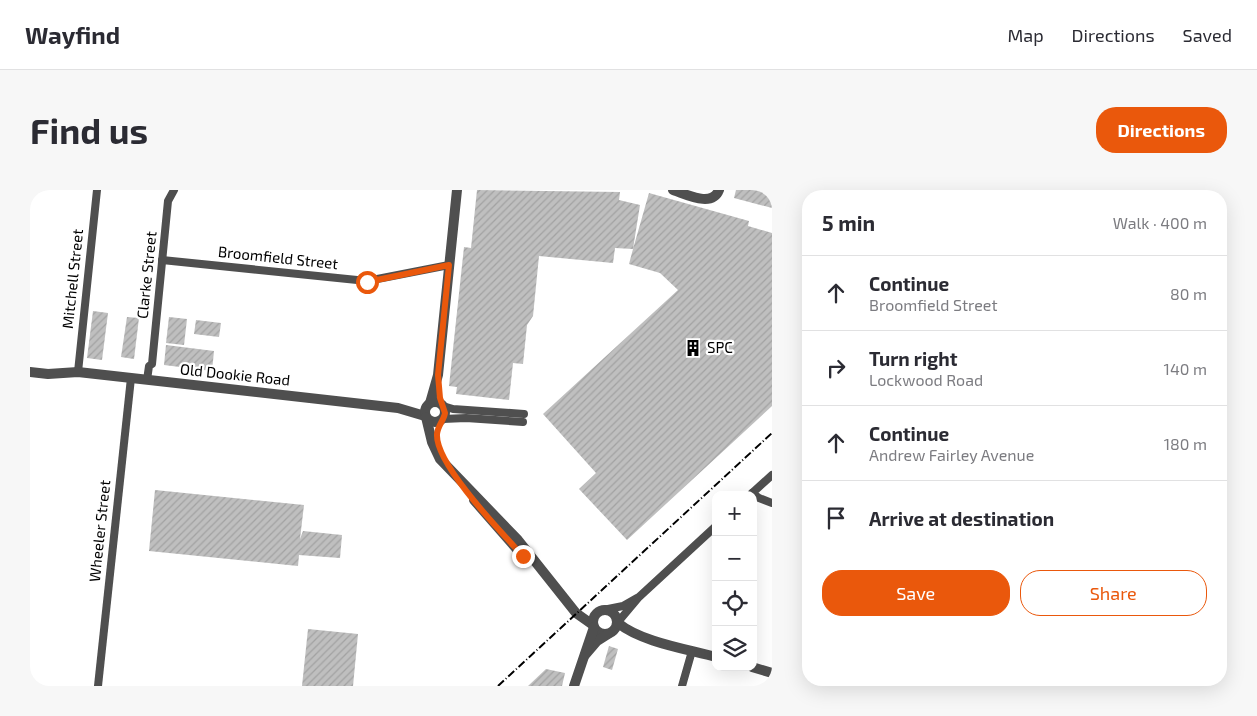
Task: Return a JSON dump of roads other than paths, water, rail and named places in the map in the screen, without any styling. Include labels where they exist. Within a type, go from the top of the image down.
[{"type":"street","name":"Mitchell Street","points":[[74,372],[97,190]]},
{"type":"street","name":"Clarke Street","points":[[150,381],[154,367],[152,364],[168,201],[174,190]]},
{"type":"street","points":[[457,190],[438,375],[429,404],[425,408],[425,417],[434,447],[440,459],[466,488],[478,506],[496,521],[584,620],[594,626],[598,632],[657,641]]},
{"type":"street","points":[[674,190],[706,200],[713,198],[719,190]]},
{"type":"street","points":[[694,196],[706,190]]},
{"type":"street","name":"Broomfield Street","points":[[162,260],[367,282],[449,265]]},
{"type":"street","name":"Old Dookie Road","points":[[30,366],[398,408],[425,417]]},
{"type":"street","name":"Old Dookie Road","points":[[30,372],[48,374],[74,372]]},
{"type":"street","points":[[438,375],[442,405],[445,413],[438,439],[449,469]]},
{"type":"street","name":"Wheeler Street","points":[[98,686],[131,378]]},
{"type":"street","name":"Old Dookie Road","points":[[398,408],[429,404]]},
{"type":"street","points":[[429,404],[442,405],[452,409],[524,414]]},
{"type":"street","points":[[425,417],[430,422],[466,418],[523,422]]},
{"type":"street","points":[[754,491],[772,475]]},
{"type":"street","points":[[757,497],[772,503]]},
{"type":"street","points":[[580,664],[590,648],[609,634],[639,597],[712,530]]},
{"type":"street","points":[[600,612],[623,606],[639,597]]},
{"type":"street","points":[[566,600],[586,613],[613,613],[618,623],[635,633],[712,656]]},
{"type":"street","points":[[574,686],[580,664],[600,612]]},
{"type":"street","points":[[682,686],[692,651]]},
{"type":"street","points":[[757,668],[772,673]]},
{"type":"railway","points":[[498,686],[772,433]]},
{"type":"place","name":"SPC","points":[[693,348]]}]
